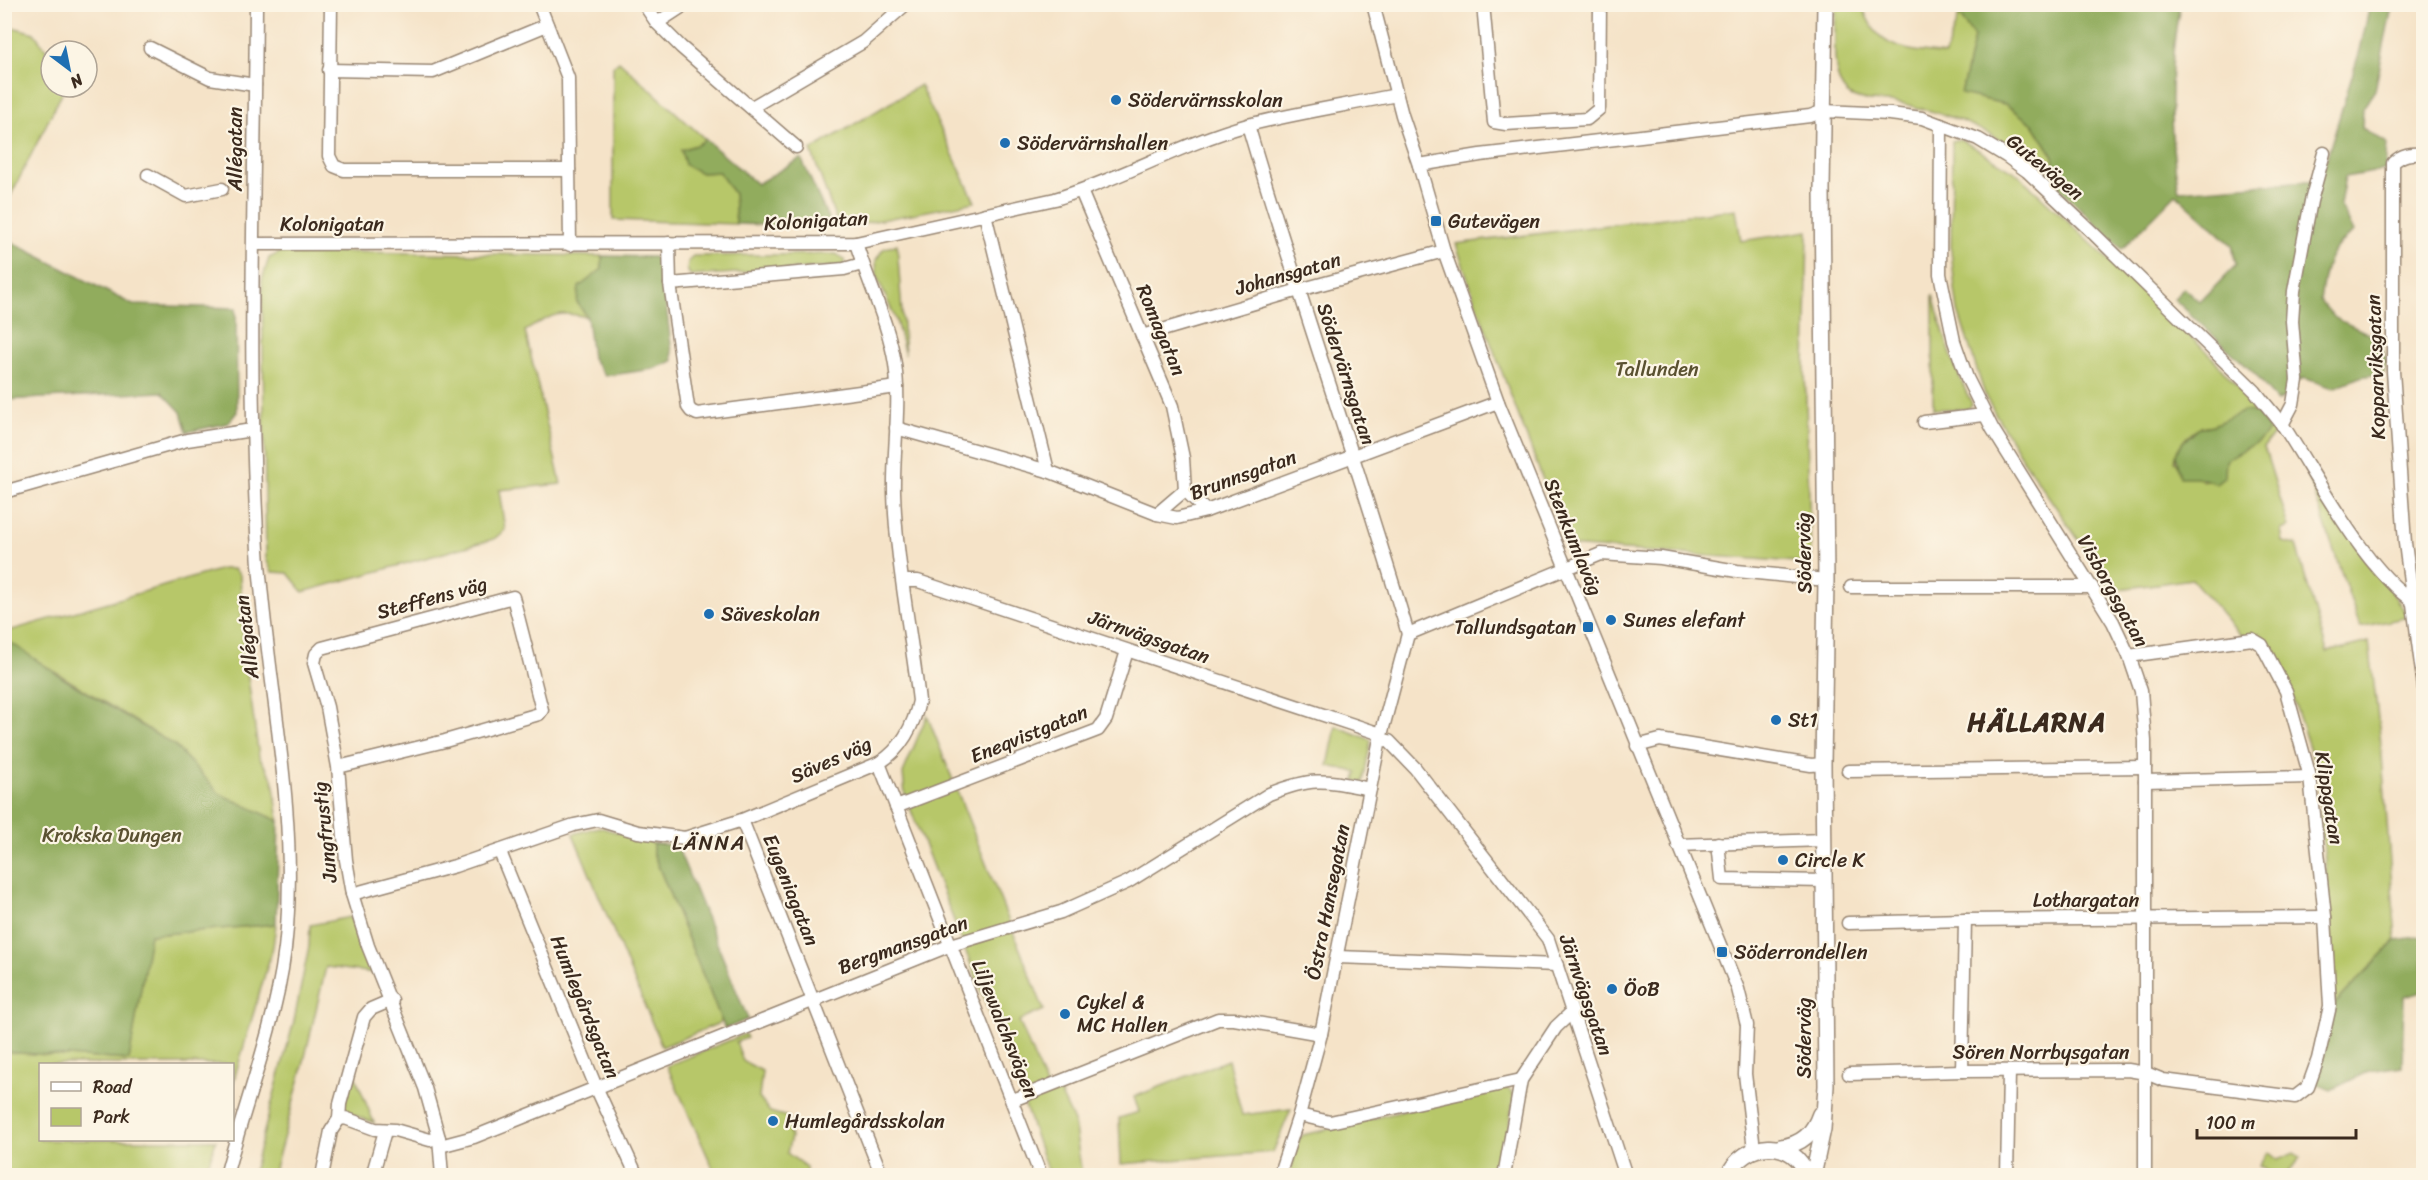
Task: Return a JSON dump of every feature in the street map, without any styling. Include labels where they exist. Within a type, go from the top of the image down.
[{"type":"main road","name":"Söderväg","points":[[1813,1176],[1823,1129],[1825,1100],[1823,764],[1826,580],[1822,201],[1825,4]]},
{"type":"main road","name":"Söderväg","points":[[1754,1149],[1794,1145],[1802,1141],[1815,1128],[1825,1100]]},
{"type":"main road","points":[[1781,1147],[1801,1162],[1807,1176]]},
{"type":"main road","points":[[1728,1176],[1740,1158],[1754,1149]]},
{"type":"street","name":"Allégatan","points":[[226,1176],[268,1029],[284,956],[289,902],[289,829],[261,585],[252,430],[256,4]]},
{"type":"street","points":[[331,4],[329,156],[334,166],[344,170],[569,170]]},
{"type":"street","points":[[539,4],[568,78],[570,245]]},
{"type":"street","points":[[644,4],[657,23],[796,147]]},
{"type":"street","points":[[657,23],[686,4]]},
{"type":"street","points":[[752,107],[863,42],[906,4]]},
{"type":"street","name":"Stenkumlaväg","points":[[1373,4],[1396,95],[1444,251],[1498,402],[1738,989],[1747,1024],[1745,1074],[1754,1149]]},
{"type":"street","points":[[1483,4],[1494,122],[1506,124],[1587,119],[1599,110],[1600,4]]},
{"type":"street","points":[[329,70],[433,72],[547,25]]},
{"type":"street","name":"Allégatan","points":[[149,44],[174,60],[210,78],[255,85]]},
{"type":"street","name":"Kolonigatan","points":[[254,244],[856,243],[1081,191],[1214,137],[1248,126],[1396,95]]},
{"type":"street","name":"Gutevägen","points":[[1419,165],[1479,155],[1810,116],[1824,111],[1922,118],[1978,139],[2027,171],[2255,391],[2282,425],[2344,521],[2382,574],[2412,603]]},
{"type":"street","name":"Visborgsgatan","points":[[1941,125],[1943,184],[1940,274],[1954,341],[1967,378],[1984,415],[2114,622],[2141,691],[2145,767],[2145,1176]]},
{"type":"street","name":"Södervärnsgatan","points":[[1248,126],[1408,634]]},
{"type":"street","points":[[2282,425],[2293,404],[2297,380],[2292,321],[2294,291],[2311,201],[2324,153]]},
{"type":"street","name":"Kopparviksgatan","points":[[2412,603],[2405,543],[2393,371],[2392,174],[2393,163],[2400,157],[2406,154],[2424,154]]},
{"type":"street","name":"Allégatan","points":[[148,171],[186,196],[222,189]]},
{"type":"street","name":"Romagatan","points":[[1081,191],[1172,406],[1183,458],[1185,490]]},
{"type":"street","points":[[985,214],[1048,471]]},
{"type":"street","points":[[669,243],[670,284],[688,407],[691,411],[697,414],[897,387]]},
{"type":"street","name":"Säves väg","points":[[352,894],[500,852],[574,825],[598,820],[638,832],[685,838],[742,820],[879,763],[892,753],[906,735],[916,714],[919,701],[894,491],[897,387],[889,337],[856,243]]},
{"type":"street","name":"Johansgatan","points":[[1142,336],[1444,251]]},
{"type":"street","points":[[670,284],[844,269],[862,264]]},
{"type":"street","name":"Brunnsgatan","points":[[896,428],[1048,471],[1157,514],[1177,518],[1206,511],[1498,402]]},
{"type":"street","points":[[1924,422],[1984,415]]},
{"type":"street","points":[[4,492],[187,440],[252,430]]},
{"type":"street","points":[[1157,514],[1185,490],[1206,511]]},
{"type":"street","points":[[1408,634],[1601,554],[1661,558],[1737,571],[1826,580]]},
{"type":"street","name":"Järnvägsgatan","points":[[903,581],[918,581],[1389,741],[1407,759],[1548,939],[1626,1176]]},
{"type":"street","points":[[1851,587],[2092,587]]},
{"type":"street","name":"Steffens väg","points":[[316,654],[322,648],[513,597],[542,710],[538,714],[445,741],[338,767]]},
{"type":"street","points":[[2412,603],[2424,609]]},
{"type":"street","points":[[2412,603],[2424,688]]},
{"type":"street","name":"Östra Hansegatan","points":[[1279,1176],[1299,1115],[1321,1034],[1381,737],[1408,634]]},
{"type":"street","name":"Klippgatan","points":[[2129,656],[2252,639],[2262,645],[2286,691],[2310,777],[2325,917],[2330,1006],[2318,1059],[2308,1087],[2301,1094]]},
{"type":"street","name":"Eneqvistgatan","points":[[896,807],[1098,730],[1106,719],[1127,651]]},
{"type":"street","name":"Jungfrustig","points":[[316,654],[314,663],[327,707],[338,767],[346,860],[352,894],[368,946],[392,1000],[425,1088],[439,1142],[442,1176]]},
{"type":"street","points":[[1637,746],[1660,740],[1811,765],[1823,764]]},
{"type":"street","name":"Liljewalchsvägen","points":[[879,763],[1041,1176]]},
{"type":"street","points":[[1848,771],[2145,767]]},
{"type":"street","points":[[2145,781],[2310,777]]},
{"type":"street","name":"Bergmansgatan","points":[[439,1142],[474,1137],[951,945],[1061,912],[1128,882],[1269,794],[1287,787],[1320,780],[1370,789]]},
{"type":"street","name":"Eugeniagatan","points":[[742,820],[882,1176]]},
{"type":"street","points":[[1678,845],[1824,840]]},
{"type":"street","points":[[1718,843],[1722,879],[1824,881]]},
{"type":"street","name":"Humlegårdsgatan","points":[[500,852],[596,1087],[638,1176]]},
{"type":"street","name":"Lothargatan","points":[[1848,923],[2325,917]]},
{"type":"street","points":[[1962,1071],[1965,920]]},
{"type":"street","points":[[1337,957],[1557,965]]},
{"type":"street","points":[[322,1176],[331,1131],[339,1119],[340,1104],[364,1017],[371,1009],[392,1000]]},
{"type":"street","points":[[1504,1176],[1521,1080],[1556,1027],[1572,1012]]},
{"type":"street","points":[[1013,1100],[1218,1019],[1234,1019],[1321,1034]]},
{"type":"street","name":"Sören Norrbysgatan","points":[[1849,1074],[2128,1070],[2146,1073],[2163,1080],[2295,1097],[2301,1094]]},
{"type":"street","points":[[2007,1176],[2009,1072]]},
{"type":"street","points":[[1299,1115],[1330,1122],[1521,1080]]},
{"type":"street","points":[[339,1119],[345,1118],[385,1131],[394,1130],[439,1142]]},
{"type":"street","points":[[372,1176],[385,1131]]},
{"type":"green space","points":[[1836,5],[1862,5],[1875,31],[1893,45],[1904,49],[1945,55],[1959,15],[1974,37],[1961,94],[2005,104],[2033,124],[2053,155],[2056,185],[2012,148],[1965,122],[1903,104],[1862,100],[1849,95],[1840,82],[1835,61]]},
{"type":"green space","points":[[1963,5],[2180,5],[2173,51],[2171,98],[2171,122],[2179,191],[2320,180],[2360,50],[2370,5],[2402,5],[2392,7],[2375,90],[2363,108],[2362,128],[2387,143],[2385,170],[2345,177],[2340,204],[2354,232],[2337,246],[2328,262],[2320,301],[2335,318],[2380,339],[2387,362],[2383,373],[2360,377],[2333,388],[2304,378],[2290,385],[2285,397],[2277,401],[2256,375],[2174,299],[2184,288],[2200,302],[2236,265],[2232,245],[2176,194],[2122,249],[2056,185],[2053,155],[2033,124],[2005,104],[1961,94],[1974,37],[1959,15]]},
{"type":"green space","points":[[5,25],[34,33],[39,40],[39,99],[59,99],[5,207]]},
{"type":"green space","points":[[619,61],[705,139],[699,144],[681,150],[701,173],[719,172],[734,194],[736,224],[613,220],[613,66]]},
{"type":"green space","points":[[920,85],[975,202],[839,228],[811,150]]},
{"type":"green space","points":[[705,139],[757,184],[801,158],[832,227],[736,224],[734,194],[719,172],[701,173],[685,165],[681,150],[699,144]]},
{"type":"green space","points":[[1960,139],[2015,172],[2211,356],[2276,431],[2264,447],[2289,527],[2281,530],[2283,542],[2296,545],[2327,652],[2369,642],[2381,744],[2396,940],[2334,1005],[2330,917],[2317,772],[2290,689],[2266,642],[2242,637],[2192,579],[2113,590],[2020,455],[1986,398],[1958,311],[1951,250],[1952,141]],"holes":[[[2213,425],[2249,446],[2234,453],[2225,461],[2225,476],[2203,481],[2174,461],[2183,442],[2194,430],[2201,427]]]},
{"type":"green space","name":"Tallunden","points":[[1736,209],[1741,241],[1808,231],[1805,369],[1811,563],[1568,546],[1478,309],[1456,244]]},
{"type":"green space","points":[[4,238],[133,305],[236,308],[237,412],[228,423],[187,432],[181,412],[162,392],[5,400]]},
{"type":"green space","points":[[897,244],[905,355],[896,320],[877,277],[876,260],[883,249]]},
{"type":"green space","points":[[283,251],[602,256],[602,269],[577,302],[587,317],[568,314],[554,315],[525,331],[561,484],[499,490],[505,530],[494,539],[303,592],[288,573],[272,572],[266,559],[262,280],[269,258]]},
{"type":"green space","points":[[837,254],[845,261],[843,266],[691,276],[687,270],[688,262],[693,256]]},
{"type":"green space","points":[[602,256],[654,257],[661,264],[673,361],[653,369],[605,376],[592,358],[587,317],[577,302],[579,287],[602,269]]},
{"type":"green space","points":[[1933,295],[1950,351],[1972,404],[1968,409],[1933,409]]},
{"type":"green space","points":[[2244,411],[2257,412],[2268,430],[2265,435],[2255,444],[2226,461],[2225,476],[2216,483],[2197,477],[2180,477],[2175,455],[2183,442],[2198,428],[2213,425]]},
{"type":"green space","points":[[2307,472],[2409,617],[2360,627]]},
{"type":"green space","points":[[222,569],[234,569],[240,575],[244,649],[259,757],[273,779],[279,821],[220,794],[174,745],[5,641],[5,632]]},
{"type":"green space","name":"Krokska Dungen","points":[[7,640],[66,680],[174,745],[220,794],[279,821],[276,924],[150,935],[129,1060],[5,1052],[4,641]]},
{"type":"green space","points":[[927,715],[1044,1010],[1019,1021],[1048,1091],[1057,1086],[1074,1122],[1082,1175],[1049,1175],[1017,1083],[905,795],[903,773]]},
{"type":"green space","points":[[1336,726],[1371,740],[1363,783],[1355,780],[1357,772],[1328,766]]},
{"type":"green space","points":[[599,827],[653,843],[653,853],[722,1022],[662,1047],[573,834]]},
{"type":"green space","points":[[653,843],[677,846],[748,1019],[725,1029],[653,853]]},
{"type":"green space","points":[[350,917],[375,973],[326,967],[301,1074],[273,1175],[252,1176],[294,1021],[309,946],[310,925]]},
{"type":"green space","points":[[276,924],[273,947],[234,1080],[234,1063],[39,1063],[39,1141],[216,1141],[205,1175],[5,1175],[4,1052],[129,1060],[150,935]]},
{"type":"green space","points":[[2423,936],[2423,991],[2404,996],[2402,1066],[2369,1071],[2331,1090],[2314,1083],[2334,1005],[2396,940]]},
{"type":"green space","points":[[745,1034],[747,1038],[736,1042],[743,1061],[762,1071],[759,1098],[770,1112],[788,1117],[791,1137],[787,1153],[806,1167],[806,1175],[716,1175],[667,1066]]},
{"type":"green space","points":[[1228,1060],[1242,1115],[1291,1109],[1273,1152],[1121,1164],[1119,1118],[1139,1112],[1134,1097]]},
{"type":"green space","points":[[354,1073],[374,1123],[346,1112],[343,1104]]},
{"type":"green space","points":[[1505,1087],[1514,1097],[1500,1175],[1289,1176],[1299,1139],[1303,1135]]},
{"type":"green space","points":[[2268,1152],[2278,1160],[2294,1153],[2301,1158],[2286,1175],[2278,1175],[2259,1166]]},
{"type":"place","name":"Södervärnsskolan","points":[[1116,100]]},
{"type":"place","name":"Södervärnshallen","points":[[1005,143]]},
{"type":"place","name":"Gutevägen","points":[[1436,221]]},
{"type":"place","name":"Säveskolan","points":[[709,614]]},
{"type":"place","name":"Sunes elefant","points":[[1611,620]]},
{"type":"place","name":"Tallundsgatan","points":[[1588,627]]},
{"type":"place","name":"St1","points":[[1776,720]]},
{"type":"place","name":"Circle K","points":[[1783,860]]},
{"type":"place","name":"Söderrondellen","points":[[1722,952]]},
{"type":"place","name":"ÖoB","points":[[1612,989]]},
{"type":"place","name":"Cykel & MC Hallen","points":[[1065,1014]]},
{"type":"place","name":"Humlegårdsskolan","points":[[773,1121]]},
{"type":"district","name":"HÄLLARNA","points":[[2037,722]]},
{"type":"district","name":"LÄNNA","points":[[709,843]]}]
